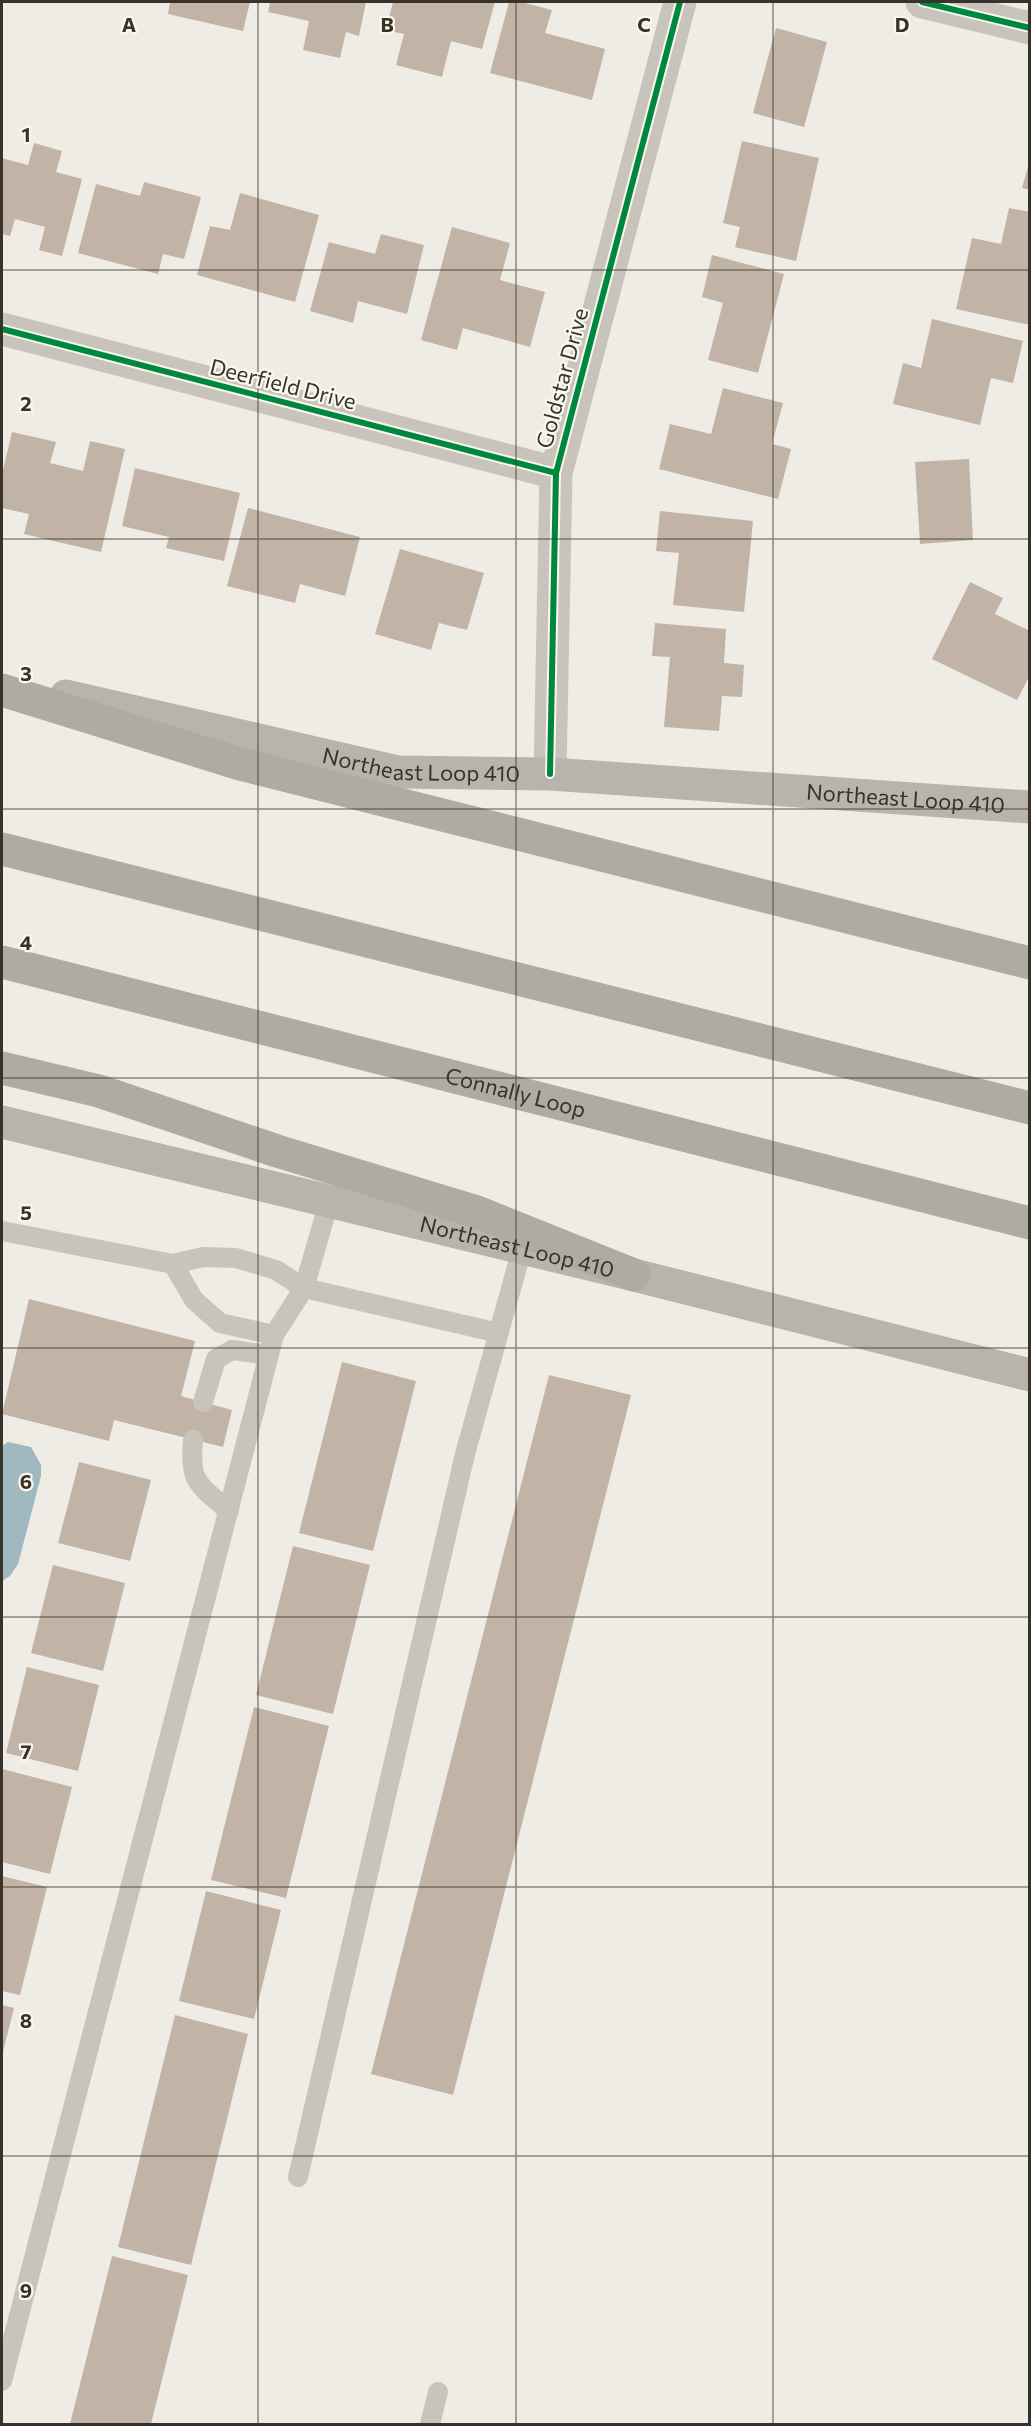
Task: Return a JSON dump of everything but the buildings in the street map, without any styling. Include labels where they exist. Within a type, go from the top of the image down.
[{"type":"highway","points":[[2,690],[240,764],[1029,963]]},
{"type":"highway","points":[[2,849],[1029,1108]]},
{"type":"highway","name":"Connally Loop","points":[[2,963],[1029,1223]]},
{"type":"highway","points":[[2,1068],[99,1091],[277,1151],[477,1212],[634,1275]]},
{"type":"main road","name":"Northeast Loop 410","points":[[2,682],[398,771],[550,774],[1029,807]]},
{"type":"main road","name":"Northeast Loop 410","points":[[2,1122],[634,1275],[1029,1374]]},
{"type":"street","name":"Goldstar Drive","points":[[550,774],[556,473],[680,2]]},
{"type":"street","points":[[922,2],[1029,28]]},
{"type":"street","name":"Deerfield Drive","points":[[2,329],[556,473]]},
{"type":"lane","points":[[2,2381],[274,1335],[304,1288],[329,1202]]},
{"type":"lane","points":[[2,1231],[173,1264],[203,1257],[236,1258],[276,1270],[304,1288],[499,1333]]},
{"type":"lane","points":[[298,2176],[465,1454],[522,1249]]},
{"type":"lane","points":[[173,1264],[194,1300],[220,1323],[274,1335]]},
{"type":"lane","points":[[203,1402],[216,1359],[232,1350],[269,1355]]},
{"type":"lane","points":[[193,1440],[191,1461],[195,1481],[229,1511]]},
{"type":"lane","points":[[430,2424],[438,2392]]},
{"type":"water","points":[[8,1442],[31,1447],[41,1465],[41,1476],[18,1564],[10,1576],[2,1581],[2,1446]]},
{"type":"cycle path","points":[[550,774],[556,473],[680,2]]},
{"type":"cycle path","points":[[922,2],[1030,28]]},
{"type":"cycle path","points":[[2,329],[556,473]]}]
